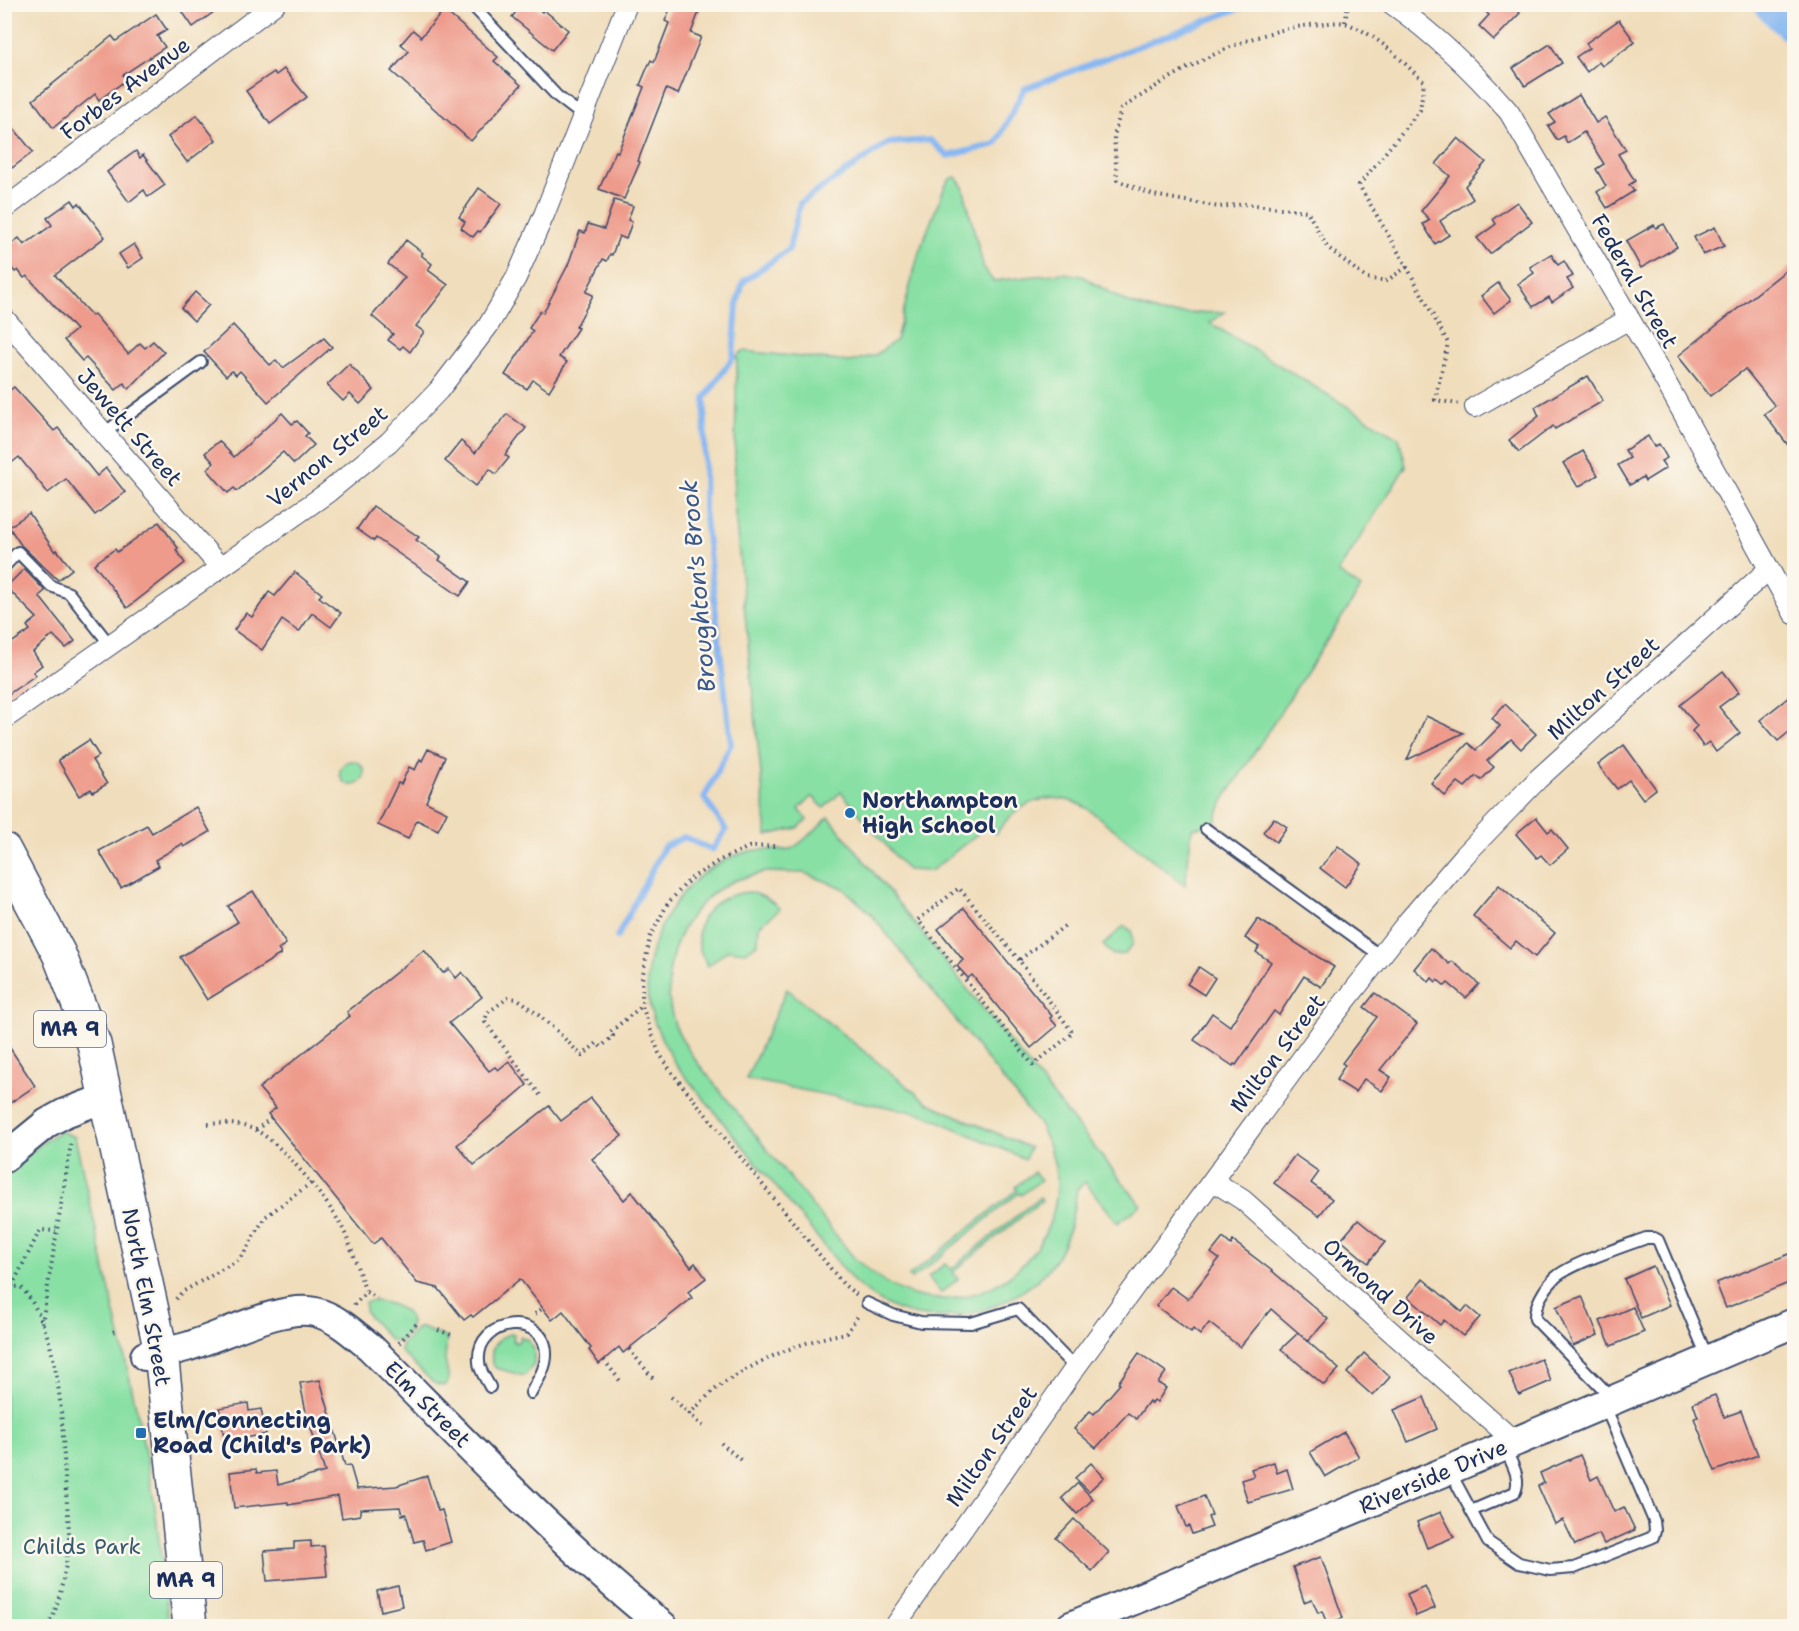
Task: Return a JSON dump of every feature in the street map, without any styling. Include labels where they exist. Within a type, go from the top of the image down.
[{"type":"highway","name":"MA 9","points":[[4,850],[59,954],[94,1044],[97,1101]]},
{"type":"highway","name":"North Elm Street","points":[[97,1101],[118,1214],[153,1354],[181,1533],[190,1626]]},
{"type":"street","name":"Forbes Avenue","points":[[4,209],[274,4]]},
{"type":"street","name":"Vernon Street","points":[[4,719],[327,493],[389,442],[439,390],[488,326],[516,278],[544,215],[627,4]]},
{"type":"street","name":"Federal Street","points":[[1392,4],[1478,76],[1509,112],[1663,376],[1794,614]]},
{"type":"street","name":"Jewett Street","points":[[4,318],[220,567]]},
{"type":"street","points":[[1475,407],[1629,319]]},
{"type":"street","name":"Milton Street","points":[[895,1626],[1075,1368],[1322,1031],[1409,920],[1464,856],[1538,779],[1768,569]]},
{"type":"street","points":[[4,1158],[47,1123],[64,1113],[97,1101]]},
{"type":"street","name":"Ormond Drive","points":[[1213,1181],[1243,1200],[1509,1444]]},
{"type":"street","name":"Elm Street","points":[[153,1354],[185,1348],[290,1312],[316,1312],[337,1322],[370,1347],[572,1547],[623,1594],[663,1626]]},
{"type":"street","name":"Riverside Drive","points":[[1071,1626],[1449,1470],[1794,1323]]},
{"type":"lane","points":[[471,4],[557,96],[583,116]]},
{"type":"lane","points":[[104,433],[201,362]]},
{"type":"lane","points":[[4,567],[18,552],[51,586],[69,593],[111,646]]},
{"type":"lane","points":[[1206,830],[1382,957]]},
{"type":"lane","points":[[1449,1470],[1488,1542],[1519,1563],[1550,1570],[1574,1568],[1653,1537],[1654,1521],[1609,1402],[1535,1319],[1534,1310],[1556,1277],[1572,1267],[1646,1238],[1654,1238],[1658,1240],[1668,1260],[1708,1360]]},
{"type":"lane","points":[[867,1303],[893,1315],[921,1322],[971,1323],[1018,1309],[1075,1368]]},
{"type":"lane","points":[[490,1387],[479,1362],[483,1342],[501,1326],[518,1324],[536,1332],[546,1348],[545,1365],[531,1393]]},
{"type":"lane","points":[[1471,1512],[1515,1492],[1518,1485],[1517,1476],[1509,1444]]},
{"type":"path","points":[[1346,22],[1348,4]]},
{"type":"path","points":[[1407,267],[1386,281],[1366,278],[1327,247],[1307,211],[1246,204],[1219,207],[1153,195],[1117,180],[1114,136],[1121,109],[1157,85],[1257,35],[1307,25],[1346,22],[1383,42],[1424,82],[1420,110],[1359,185],[1407,267],[1448,343],[1435,400],[1475,407]]},
{"type":"path","points":[[774,846],[749,847],[720,860],[690,879],[668,903],[650,937],[642,979],[642,1006],[659,1053],[673,1074],[844,1285],[867,1303]]},
{"type":"path","points":[[959,888],[1019,960],[1073,1033],[1034,1065],[916,922],[959,888]]},
{"type":"path","points":[[1019,960],[1066,925]]},
{"type":"path","points":[[540,1095],[485,1022],[487,1013],[508,998],[518,999],[555,1029],[582,1056],[597,1043],[601,1047],[614,1036],[610,1032],[642,1006]]},
{"type":"path","points":[[256,1130],[271,1118]]},
{"type":"path","points":[[208,1124],[231,1122],[256,1130],[288,1156],[312,1183],[342,1226],[366,1292],[376,1298]]},
{"type":"path","points":[[42,1323],[71,1143]]},
{"type":"path","points":[[173,1303],[182,1292],[237,1261],[266,1217],[312,1183]]},
{"type":"path","points":[[12,1286],[40,1230],[56,1232]]},
{"type":"path","points":[[4,1286],[21,1287],[32,1300],[49,1340],[58,1394],[69,1538],[61,1585],[49,1626]]},
{"type":"path","points":[[353,1305],[366,1292]]},
{"type":"path","points":[[534,1314],[543,1308]]},
{"type":"path","points":[[394,1348],[419,1321]]},
{"type":"path","points":[[689,1413],[727,1381],[775,1355],[824,1337],[847,1333],[853,1324]]},
{"type":"path","points":[[438,1330],[452,1335]]},
{"type":"path","points":[[629,1349],[655,1381]]},
{"type":"path","points":[[603,1360],[621,1382]]},
{"type":"path","points":[[671,1397],[704,1426]]},
{"type":"path","points":[[721,1443],[743,1462]]},
{"type":"green space","points":[[956,177],[963,187],[984,269],[993,281],[1063,273],[1082,276],[1126,302],[1164,314],[1225,312],[1210,323],[1399,438],[1406,466],[1338,572],[1361,588],[1223,801],[1214,825],[1192,828],[1185,885],[1088,809],[1075,802],[1062,799],[1037,801],[1026,806],[1015,813],[996,834],[986,827],[931,871],[907,870],[841,792],[824,808],[812,796],[799,809],[807,820],[798,828],[767,835],[734,503],[737,356],[743,351],[850,362],[875,355],[896,340],[919,252],[945,186],[950,179]]},
{"type":"green space","points":[[352,761],[357,762],[363,768],[363,778],[357,784],[352,785],[347,784],[341,778],[340,773],[341,768],[347,762]]},
{"type":"green space","points":[[829,817],[1141,1205],[1118,1223],[1085,1182],[1077,1189],[1067,1237],[1053,1263],[1040,1278],[1024,1290],[986,1309],[945,1317],[924,1316],[891,1307],[854,1282],[676,1065],[652,1016],[647,984],[653,946],[670,911],[695,880],[710,868],[742,853],[790,849],[804,840]],"holes":[[[765,872],[804,873],[843,888],[871,914],[1040,1126],[1052,1153],[1055,1168],[1057,1183],[1054,1210],[1045,1234],[1030,1256],[1012,1274],[990,1288],[966,1296],[940,1299],[913,1295],[889,1284],[862,1265],[693,1057],[675,1025],[670,1004],[671,962],[677,942],[699,906],[715,892],[741,878]]]},
{"type":"green space","points":[[750,892],[766,898],[780,909],[759,926],[758,943],[746,952],[728,950],[708,966],[698,939],[699,927],[704,916],[723,899],[735,894]]},
{"type":"green space","points":[[1124,926],[1132,931],[1133,944],[1125,954],[1113,955],[1103,945]]},
{"type":"green space","points":[[787,989],[928,1103],[1030,1148],[1025,1159],[923,1114],[746,1079]]},
{"type":"green space","name":"Childs Park","points":[[60,1131],[75,1137],[139,1420],[155,1506],[169,1626],[5,1626],[4,1174]]},
{"type":"green space","points":[[1034,1172],[1041,1180],[1021,1195],[1019,1193],[912,1279],[909,1276],[1017,1190],[1015,1187]]},
{"type":"green space","points":[[1040,1197],[1042,1200],[953,1272],[958,1279],[941,1293],[928,1277],[945,1264],[951,1269]]},
{"type":"green space","points":[[371,1301],[390,1304],[408,1315],[411,1320],[409,1329],[398,1342],[390,1340],[365,1312],[365,1303]]},
{"type":"green space","points":[[417,1328],[447,1338],[445,1360],[449,1380],[445,1386],[435,1384],[401,1352],[401,1346]]},
{"type":"green space","points":[[514,1334],[515,1343],[519,1341],[520,1336],[528,1340],[534,1349],[534,1365],[524,1376],[496,1368],[492,1364],[492,1353],[497,1341]]},
{"type":"building","points":[[177,4],[225,4],[193,27]]},
{"type":"building","points":[[522,4],[533,4],[542,12],[544,10],[568,30],[552,50],[512,17]]},
{"type":"building","points":[[672,4],[702,4],[691,33],[701,37],[678,94],[666,89],[624,199],[599,189],[616,151],[618,152],[644,87],[640,85],[648,66],[651,60],[654,62],[669,23],[665,21]]},
{"type":"building","points":[[1478,4],[1511,4],[1520,13],[1494,40],[1479,26],[1489,15]]},
{"type":"building","points":[[444,10],[498,57],[494,61],[521,85],[471,141],[391,71],[409,51],[401,44],[413,30],[421,37]]},
{"type":"building","points":[[156,14],[167,30],[157,36],[165,47],[123,75],[126,80],[99,100],[95,94],[53,128],[33,100],[112,36],[116,41]]},
{"type":"building","points":[[1619,20],[1635,42],[1602,66],[1599,62],[1587,72],[1576,57],[1589,48],[1586,43]]},
{"type":"building","points":[[1550,44],[1562,63],[1525,86],[1513,68]]},
{"type":"building","points":[[284,69],[307,97],[270,124],[246,91],[274,72],[276,75]]},
{"type":"building","points":[[1579,95],[1596,123],[1605,117],[1626,150],[1618,154],[1635,181],[1629,185],[1634,191],[1607,208],[1597,192],[1606,186],[1596,169],[1604,164],[1584,132],[1567,143],[1564,136],[1557,140],[1548,126],[1555,122],[1549,114]]},
{"type":"building","points":[[197,115],[216,140],[187,162],[168,137]]},
{"type":"building","points":[[4,116],[33,152],[12,168],[4,157]]},
{"type":"building","points":[[1458,138],[1486,162],[1465,186],[1473,199],[1440,221],[1449,235],[1435,244],[1423,224],[1430,220],[1421,211],[1450,176],[1436,164]]},
{"type":"building","points":[[136,151],[140,158],[143,155],[165,185],[148,197],[144,190],[129,202],[107,172]]},
{"type":"building","points":[[479,188],[501,204],[480,232],[478,231],[473,237],[461,228],[465,222],[459,217]]},
{"type":"building","points":[[72,200],[76,206],[79,203],[105,237],[55,275],[92,316],[94,314],[128,354],[140,343],[145,348],[153,341],[164,352],[129,389],[124,383],[116,390],[86,358],[82,361],[64,340],[76,330],[27,276],[24,278],[18,270],[15,272],[4,259],[4,249],[19,238],[24,245],[52,225],[47,218]]},
{"type":"building","points":[[614,200],[633,206],[628,220],[632,222],[626,239],[619,236],[612,255],[610,254],[607,261],[603,259],[586,292],[593,295],[576,327],[578,328],[559,357],[567,362],[549,391],[533,380],[527,389],[505,375],[533,331],[529,328],[540,311],[543,313],[568,265],[580,231],[585,233],[588,224],[604,229]]},
{"type":"building","points":[[1517,202],[1532,222],[1490,254],[1477,238],[1496,224],[1493,219]]},
{"type":"building","points":[[1664,224],[1677,247],[1641,268],[1626,241],[1654,225],[1656,228]]},
{"type":"building","points":[[1715,227],[1724,246],[1703,255],[1694,237]]},
{"type":"building","points":[[406,240],[423,253],[421,255],[432,264],[428,270],[448,285],[416,326],[424,332],[410,352],[403,346],[400,349],[388,340],[393,334],[372,316],[405,277],[388,264]]},
{"type":"building","points":[[134,244],[143,258],[128,268],[119,254]]},
{"type":"building","points":[[1551,254],[1558,265],[1564,261],[1573,276],[1567,279],[1573,288],[1552,302],[1549,297],[1533,307],[1518,284],[1534,273],[1530,267]]},
{"type":"building","points":[[1794,264],[1794,453],[1764,414],[1775,406],[1745,369],[1710,396],[1678,356]]},
{"type":"building","points":[[1498,283],[1511,300],[1494,313],[1481,296]]},
{"type":"building","points":[[195,292],[209,305],[194,321],[181,308]]},
{"type":"building","points":[[233,325],[270,365],[276,360],[283,368],[324,338],[332,347],[268,402],[240,371],[236,375],[232,371],[226,376],[204,352]]},
{"type":"building","points":[[349,364],[374,390],[360,404],[350,394],[343,401],[327,385]]},
{"type":"building","points":[[1588,376],[1603,401],[1555,429],[1553,426],[1519,452],[1509,440],[1539,416],[1535,407]]},
{"type":"building","points":[[14,387],[54,431],[58,428],[97,476],[106,468],[125,492],[95,515],[66,479],[48,493],[19,457],[4,469],[4,395]]},
{"type":"building","points":[[282,413],[292,424],[297,421],[308,433],[305,436],[314,445],[294,464],[283,452],[237,491],[234,488],[228,493],[207,469],[214,463],[205,453],[219,441],[234,457]]},
{"type":"building","points":[[507,414],[526,428],[505,455],[509,458],[496,474],[490,469],[476,486],[445,461],[461,441],[475,453]]},
{"type":"building","points":[[1648,436],[1654,447],[1659,444],[1667,458],[1661,461],[1666,468],[1645,481],[1643,477],[1630,485],[1618,465],[1630,458],[1625,450]]},
{"type":"building","points":[[1583,451],[1598,475],[1578,487],[1563,463]]},
{"type":"building","points":[[373,506],[419,537],[416,540],[441,557],[439,560],[470,582],[460,596],[376,538],[374,541],[357,529]]},
{"type":"building","points":[[29,513],[55,552],[57,550],[72,569],[58,580],[21,545],[9,527]]},
{"type":"building","points":[[159,522],[178,548],[176,550],[185,563],[127,608],[94,564],[115,549],[117,552]]},
{"type":"building","points":[[24,569],[45,591],[39,596],[75,641],[66,648],[53,635],[33,652],[42,665],[33,672],[36,675],[4,697],[4,648],[30,630],[27,626],[37,618],[6,587]]},
{"type":"building","points":[[295,572],[322,594],[319,597],[341,613],[331,627],[312,613],[299,632],[282,620],[262,650],[234,630],[246,613],[252,617],[269,592],[275,596]]},
{"type":"building","points":[[1723,671],[1739,692],[1719,707],[1740,733],[1716,752],[1709,742],[1703,746],[1692,731],[1697,726],[1680,705]]},
{"type":"building","points":[[1794,693],[1794,728],[1778,741],[1760,720]]},
{"type":"building","points":[[1505,704],[1536,734],[1521,749],[1511,739],[1487,761],[1494,767],[1481,780],[1476,776],[1465,787],[1458,782],[1445,796],[1431,783],[1468,743],[1476,750],[1500,726],[1492,718]]},
{"type":"building","points":[[1426,716],[1463,733],[1407,760]]},
{"type":"building","points":[[89,740],[99,756],[92,760],[107,784],[93,792],[91,789],[79,796],[58,760]]},
{"type":"building","points":[[1624,745],[1656,789],[1643,799],[1629,780],[1617,789],[1598,765]]},
{"type":"building","points":[[428,749],[445,757],[426,802],[447,812],[438,830],[417,820],[408,839],[378,825],[398,783],[401,784],[409,767],[415,770]]},
{"type":"building","points":[[196,807],[210,832],[184,847],[182,844],[155,860],[159,866],[121,888],[99,851],[147,825],[152,833]]},
{"type":"building","points":[[1536,817],[1548,832],[1552,829],[1568,849],[1550,865],[1541,855],[1537,858],[1516,834]]},
{"type":"building","points":[[1274,818],[1287,827],[1276,842],[1263,832]]},
{"type":"building","points":[[1338,846],[1362,864],[1345,887],[1320,868]]},
{"type":"building","points":[[1499,885],[1555,933],[1535,957],[1516,941],[1510,948],[1473,916]]},
{"type":"building","points":[[253,891],[286,944],[278,949],[281,954],[207,1000],[180,957],[238,922],[228,906]]},
{"type":"building","points":[[964,908],[1052,1016],[1050,1018],[1057,1026],[1031,1048],[972,975],[968,978],[957,966],[963,960],[938,929]]},
{"type":"building","points":[[1258,919],[1334,967],[1321,987],[1304,976],[1279,1015],[1274,1011],[1236,1065],[1233,1066],[1194,1040],[1212,1013],[1230,1026],[1271,962],[1256,952],[1259,947],[1245,938]]},
{"type":"building","points":[[1431,948],[1449,964],[1452,961],[1479,984],[1466,998],[1448,983],[1445,986],[1432,978],[1429,982],[1414,969]]},
{"type":"building","points":[[424,950],[443,973],[449,969],[456,978],[462,972],[482,997],[449,1023],[489,1071],[495,1067],[498,1070],[509,1061],[527,1085],[457,1145],[474,1165],[549,1106],[561,1121],[591,1098],[622,1136],[592,1159],[624,1200],[632,1192],[691,1267],[695,1263],[706,1278],[688,1292],[692,1298],[623,1353],[619,1347],[599,1364],[589,1350],[591,1348],[563,1311],[552,1320],[520,1279],[473,1317],[471,1315],[464,1320],[438,1288],[417,1283],[381,1238],[373,1244],[268,1114],[276,1108],[259,1088],[350,1016],[347,1012]]},
{"type":"building","points":[[1199,967],[1215,978],[1204,995],[1187,984]]},
{"type":"building","points":[[1375,993],[1417,1024],[1380,1070],[1391,1077],[1382,1091],[1364,1079],[1355,1092],[1336,1080],[1345,1065],[1342,1063],[1377,1017],[1364,1007]]},
{"type":"building","points":[[4,1039],[35,1086],[4,1107]]},
{"type":"building","points":[[1295,1155],[1319,1172],[1311,1183],[1332,1199],[1319,1216],[1274,1183]]},
{"type":"building","points":[[1358,1220],[1385,1242],[1368,1263],[1341,1240]]},
{"type":"building","points":[[1223,1238],[1231,1245],[1233,1241],[1271,1270],[1328,1319],[1308,1341],[1271,1309],[1240,1347],[1209,1323],[1200,1335],[1193,1329],[1191,1332],[1156,1306],[1171,1287],[1188,1299],[1219,1259],[1211,1253]]},
{"type":"building","points":[[1794,1252],[1794,1281],[1726,1308],[1716,1283]]},
{"type":"building","points":[[1653,1266],[1670,1305],[1641,1318],[1624,1279]]},
{"type":"building","points":[[1423,1279],[1462,1312],[1467,1306],[1480,1317],[1463,1336],[1444,1320],[1440,1325],[1408,1297]]},
{"type":"building","points":[[1582,1296],[1598,1335],[1573,1346],[1556,1307]]},
{"type":"building","points":[[1633,1307],[1644,1332],[1611,1346],[1600,1321]]},
{"type":"building","points":[[1298,1333],[1339,1369],[1324,1385],[1281,1349]]},
{"type":"building","points":[[1139,1353],[1166,1372],[1158,1383],[1166,1388],[1157,1402],[1154,1400],[1152,1404],[1149,1401],[1136,1419],[1128,1413],[1096,1448],[1074,1429],[1090,1411],[1094,1414],[1120,1384],[1118,1383]]},
{"type":"building","points":[[1364,1353],[1390,1377],[1373,1396],[1347,1373]]},
{"type":"building","points":[[1541,1359],[1551,1381],[1519,1395],[1509,1373]]},
{"type":"building","points":[[320,1380],[345,1466],[350,1465],[357,1489],[396,1486],[427,1476],[438,1511],[442,1510],[451,1542],[426,1550],[423,1540],[414,1542],[406,1514],[402,1515],[400,1507],[360,1509],[360,1515],[342,1518],[338,1496],[288,1505],[288,1502],[234,1508],[230,1472],[256,1469],[257,1473],[276,1471],[278,1485],[325,1472],[308,1422],[300,1383]]},
{"type":"building","points":[[1715,1395],[1724,1417],[1741,1411],[1758,1455],[1715,1471],[1694,1418],[1698,1417],[1693,1403]]},
{"type":"building","points":[[1424,1397],[1437,1429],[1408,1442],[1394,1410]]},
{"type":"building","points":[[248,1403],[249,1411],[261,1409],[266,1434],[225,1442],[219,1408]]},
{"type":"building","points":[[1344,1432],[1359,1457],[1325,1477],[1310,1452]]},
{"type":"building","points":[[1580,1455],[1591,1480],[1598,1476],[1614,1512],[1624,1507],[1635,1530],[1604,1544],[1599,1534],[1575,1545],[1563,1520],[1555,1524],[1538,1486],[1544,1483],[1540,1473]]},
{"type":"building","points":[[1274,1462],[1277,1473],[1287,1469],[1293,1489],[1248,1502],[1241,1480],[1254,1476],[1251,1469]]},
{"type":"building","points":[[1091,1463],[1104,1477],[1089,1491],[1075,1478]]},
{"type":"building","points":[[1078,1483],[1093,1499],[1077,1514],[1062,1498]]},
{"type":"building","points":[[1204,1496],[1212,1515],[1208,1517],[1212,1527],[1192,1534],[1189,1526],[1186,1527],[1178,1506]]},
{"type":"building","points":[[1441,1512],[1454,1537],[1427,1548],[1417,1522]]},
{"type":"building","points":[[1074,1519],[1109,1552],[1092,1571],[1056,1538]]},
{"type":"building","points":[[311,1541],[311,1547],[324,1546],[327,1576],[267,1581],[264,1551],[294,1549],[294,1542]]},
{"type":"building","points":[[1321,1557],[1343,1618],[1327,1624],[1322,1611],[1318,1613],[1312,1599],[1304,1602],[1293,1567]]},
{"type":"building","points":[[398,1586],[402,1606],[381,1611],[377,1591]]},
{"type":"building","points":[[1425,1586],[1435,1608],[1416,1616],[1407,1594]]},
{"type":"waterway","name":"Broughton's Brook","points":[[617,937],[664,847],[684,837],[712,850],[726,830],[704,798],[731,744],[704,509],[705,398],[733,357],[737,305],[743,282],[789,249],[800,203],[888,143],[930,140],[948,156],[996,144],[1024,89],[1251,4]]},
{"type":"waterway","points":[[1773,4],[1794,24]]},
{"type":"place","name":"Northampton High School","points":[[850,813]]},
{"type":"place","name":"Elm/Connecting Road (Child's Park)","points":[[141,1433]]}]
